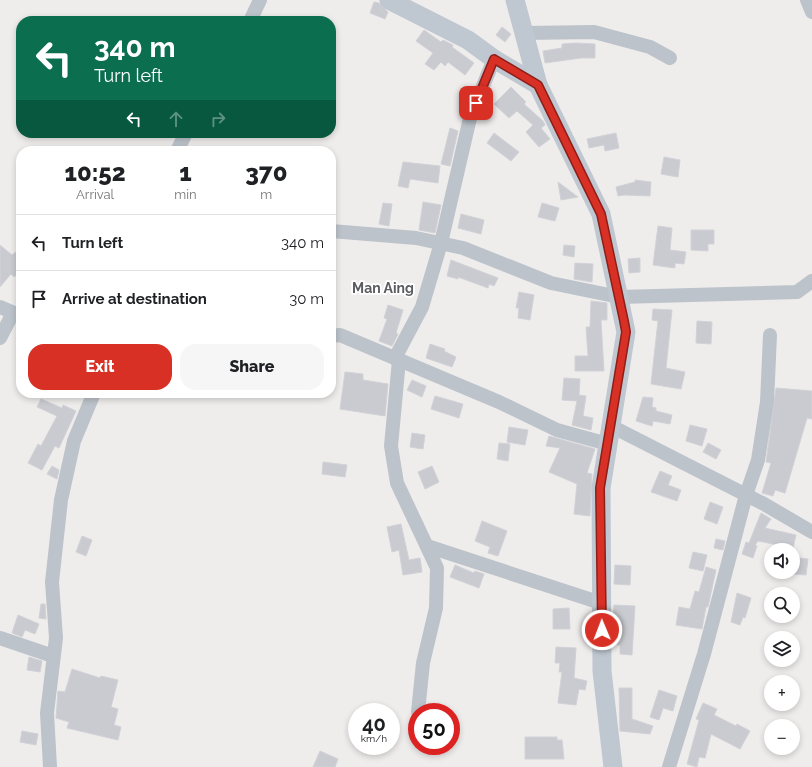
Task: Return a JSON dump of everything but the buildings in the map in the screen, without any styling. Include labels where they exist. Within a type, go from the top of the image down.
[{"type":"main road","points":[[389,0],[468,40],[494,59],[538,85]]},
{"type":"main road","points":[[515,0],[538,85],[601,214],[626,332],[600,488],[602,671],[613,767]]},
{"type":"street","points":[[252,16],[260,0]]},
{"type":"street","points":[[807,0],[812,12]]},
{"type":"street","points":[[524,33],[594,32],[650,47],[670,58]]},
{"type":"street","points":[[419,703],[423,663],[436,608],[437,568],[397,483],[391,446],[397,359],[422,307],[441,243],[470,118],[494,59]]},
{"type":"street","points":[[336,231],[416,238],[463,248],[551,283],[619,297],[797,292],[812,281]]},
{"type":"street","points":[[0,307],[16,314]]},
{"type":"street","points":[[0,338],[16,315]]},
{"type":"street","points":[[336,335],[340,335],[499,402],[556,430],[609,435],[746,495],[812,532]]},
{"type":"street","points":[[669,767],[704,654],[746,495],[758,460],[765,416],[770,336]]},
{"type":"street","points":[[50,767],[47,713],[56,638],[52,582],[61,500],[74,441],[92,398]]},
{"type":"street","points":[[427,546],[601,603]]},
{"type":"street","points":[[0,638],[53,656]]},
{"type":"district","name":"Man Aing","points":[[383,288]]},
{"type":"route","points":[[476,103],[494,59],[538,85],[601,214],[626,332],[600,488],[602,630]]}]
